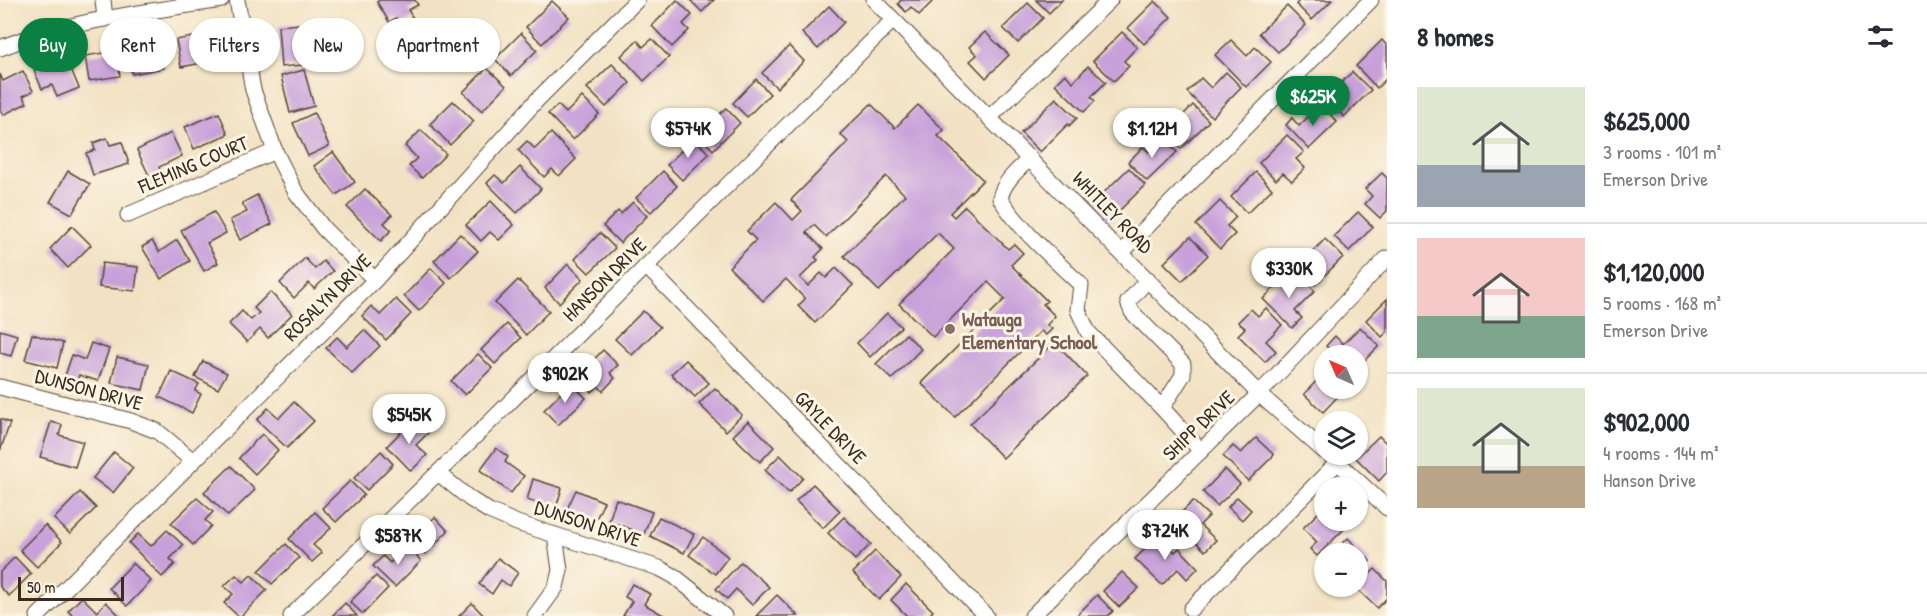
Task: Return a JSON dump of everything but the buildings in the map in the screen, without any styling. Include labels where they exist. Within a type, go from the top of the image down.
[{"type":"street","points":[[103,0],[105,18]]},
{"type":"street","points":[[111,18],[220,0]]},
{"type":"street","points":[[237,0],[253,90],[275,151],[296,191],[324,229],[375,280]]},
{"type":"street","name":"ROSALYN DRIVE","points":[[38,616],[375,280],[537,100],[637,0]]},
{"type":"street","name":"WHITLEY ROAD","points":[[874,0],[1259,394],[1314,442]]},
{"type":"street","points":[[990,117],[1110,0]]},
{"type":"street","points":[[1122,252],[1371,0]]},
{"type":"street","points":[[0,48],[32,35],[100,20]]},
{"type":"street","name":"HANSON DRIVE","points":[[291,616],[894,20]]},
{"type":"street","name":"FLEMING COURT","points":[[128,215],[275,151]]},
{"type":"street","points":[[1030,158],[1002,189],[1000,198],[1005,207],[1081,285],[1078,310],[1088,332],[1201,451]]},
{"type":"street","name":"SHIPP DRIVE","points":[[1032,616],[1259,394],[1387,258]]},
{"type":"street","name":"GAYLE DRIVE","points":[[646,266],[986,616]]},
{"type":"street","points":[[1148,279],[1128,302],[1132,312],[1183,364],[1183,375],[1162,408]]},
{"type":"street","name":"DUNSON DRIVE","points":[[0,387],[131,421],[156,431],[193,461]]},
{"type":"street","points":[[1191,609],[1326,465]]},
{"type":"street","points":[[1341,465],[1387,508]]},
{"type":"street","name":"DUNSON DRIVE","points":[[438,473],[470,500],[489,511],[517,523],[659,568],[674,576],[724,616]]},
{"type":"street","points":[[535,616],[556,586],[560,570],[555,535]]},
{"type":"place","name":"Watauga Elementary School","points":[[950,329]]}]
